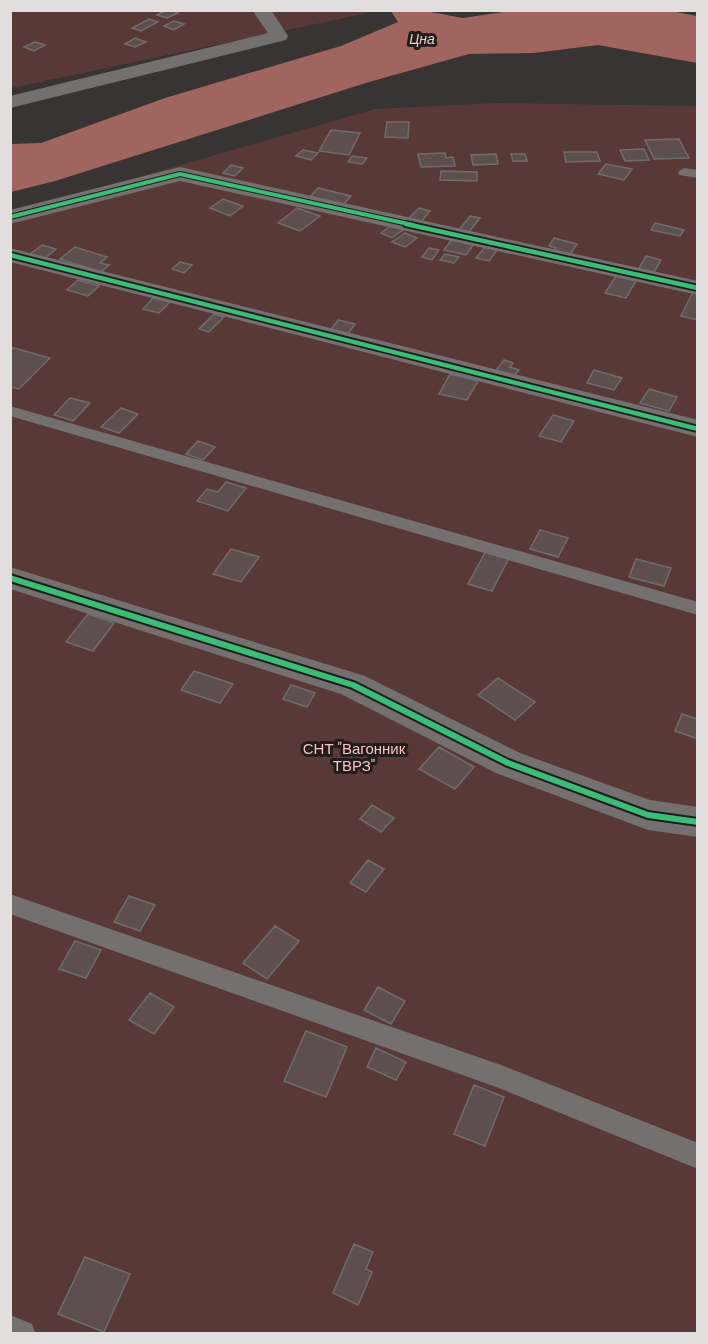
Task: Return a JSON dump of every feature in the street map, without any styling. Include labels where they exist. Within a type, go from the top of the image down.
[{"type":"street","points":[[10,102],[279,36],[261,10]]},
{"type":"street","points":[[10,216],[180,174],[698,288]]},
{"type":"street","points":[[10,255],[247,317],[698,429]]},
{"type":"street","points":[[10,578],[353,685],[508,763],[648,815],[698,822]]},
{"type":"lane","points":[[684,172],[698,174]]},
{"type":"lane","points":[[10,411],[698,609]]},
{"type":"lane","points":[[10,904],[501,1077],[698,1156]]},
{"type":"lane","points":[[10,1329],[22,1334]]},
{"type":"green space","points":[[366,10],[368,13],[11,88],[10,11]]},
{"type":"green space","name":"СНТ \"Вагонник ТВРЗ\"","points":[[497,103],[697,106],[697,1333],[11,1334],[11,214],[375,109]]},
{"type":"water","name":"Цна","points":[[517,10],[665,10],[697,16],[697,63],[598,45],[534,53],[469,54],[369,82],[55,181],[11,192],[11,144],[41,143],[165,98],[341,46],[398,22],[391,11],[425,11],[463,18]]},
{"type":"building","points":[[166,10],[178,13],[167,18],[157,15]]},
{"type":"building","points":[[149,19],[158,22],[141,31],[132,28]]},
{"type":"building","points":[[174,21],[184,24],[174,30],[164,26]]},
{"type":"building","points":[[135,38],[146,42],[135,47],[125,44]]},
{"type":"building","points":[[35,42],[45,45],[34,51],[24,47]]},
{"type":"building","points":[[387,122],[409,122],[408,138],[385,137]]},
{"type":"building","points":[[331,130],[360,133],[349,155],[319,151]]},
{"type":"building","points":[[679,139],[689,158],[654,159],[645,140]]},
{"type":"building","points":[[644,149],[649,160],[625,161],[620,150]]},
{"type":"building","points":[[303,150],[318,153],[311,160],[296,156]]},
{"type":"building","points":[[564,152],[597,152],[600,161],[566,162]]},
{"type":"building","points":[[445,153],[446,158],[453,157],[455,166],[421,167],[418,154]]},
{"type":"building","points":[[496,154],[498,164],[473,165],[471,155]]},
{"type":"building","points":[[511,154],[525,154],[527,161],[513,161]]},
{"type":"building","points":[[352,156],[367,158],[362,164],[348,162]]},
{"type":"building","points":[[606,164],[632,169],[624,180],[598,174]]},
{"type":"building","points":[[231,165],[243,168],[235,176],[223,173]]},
{"type":"building","points":[[441,171],[477,172],[477,181],[440,180]]},
{"type":"building","points":[[318,188],[351,196],[343,205],[310,197]]},
{"type":"building","points":[[223,199],[243,206],[230,216],[210,208]]},
{"type":"building","points":[[297,208],[320,216],[300,231],[278,223]]},
{"type":"building","points":[[419,208],[430,211],[420,223],[408,219]]},
{"type":"building","points":[[470,216],[480,218],[469,232],[459,230]]},
{"type":"building","points":[[655,223],[684,230],[680,236],[651,230]]},
{"type":"building","points":[[392,225],[404,229],[392,238],[381,233]]},
{"type":"building","points":[[405,233],[417,238],[405,247],[392,242]]},
{"type":"building","points":[[554,238],[577,244],[569,256],[553,252],[556,248],[549,246]]},
{"type":"building","points":[[452,239],[474,244],[466,255],[444,250]]},
{"type":"building","points":[[42,245],[56,249],[44,259],[30,254]]},
{"type":"building","points":[[75,247],[107,257],[100,263],[109,265],[101,272],[60,259]]},
{"type":"building","points":[[485,247],[497,250],[489,261],[476,258]]},
{"type":"building","points":[[429,248],[439,250],[432,260],[422,257]]},
{"type":"building","points":[[445,254],[459,257],[454,263],[440,260]]},
{"type":"building","points":[[646,256],[661,260],[653,274],[637,271]]},
{"type":"building","points":[[180,262],[192,265],[184,273],[172,269]]},
{"type":"building","points":[[616,276],[636,281],[626,298],[605,293]]},
{"type":"building","points":[[78,280],[99,286],[88,296],[67,290]]},
{"type":"building","points":[[693,292],[698,293],[698,320],[681,316]]},
{"type":"building","points":[[153,298],[170,302],[159,313],[143,309]]},
{"type":"building","points":[[214,314],[224,317],[209,332],[199,329]]},
{"type":"building","points":[[338,320],[355,324],[347,335],[330,331]]},
{"type":"building","points":[[10,347],[50,358],[19,389],[10,387]]},
{"type":"building","points":[[504,360],[513,363],[510,367],[519,370],[513,377],[495,372]]},
{"type":"building","points":[[594,370],[622,378],[614,390],[587,383]]},
{"type":"building","points":[[450,374],[478,381],[467,400],[439,394]]},
{"type":"building","points":[[649,389],[677,397],[669,411],[640,403]]},
{"type":"building","points":[[70,398],[90,403],[73,421],[54,415]]},
{"type":"building","points":[[121,408],[138,414],[119,433],[101,427]]},
{"type":"building","points":[[553,415],[574,421],[561,442],[539,436]]},
{"type":"building","points":[[198,441],[215,447],[203,460],[186,454]]},
{"type":"building","points":[[226,482],[246,488],[228,511],[197,501],[207,489],[218,492]]},
{"type":"building","points":[[540,530],[568,538],[558,557],[530,549]]},
{"type":"building","points":[[231,549],[259,557],[241,582],[213,574]]},
{"type":"building","points":[[486,551],[509,558],[492,591],[468,584]]},
{"type":"building","points":[[636,559],[671,568],[664,586],[629,577]]},
{"type":"building","points":[[88,614],[114,623],[93,651],[66,642]]},
{"type":"building","points":[[194,671],[233,684],[220,703],[181,690]]},
{"type":"building","points":[[498,678],[535,702],[515,720],[478,695]]},
{"type":"building","points":[[291,685],[315,693],[307,707],[283,699]]},
{"type":"building","points":[[682,714],[698,719],[698,739],[675,731]]},
{"type":"building","points":[[439,747],[474,767],[455,789],[419,769]]},
{"type":"building","points":[[372,805],[394,818],[381,832],[360,819]]},
{"type":"building","points":[[368,860],[384,869],[366,892],[350,883]]},
{"type":"building","points":[[129,896],[155,905],[140,931],[114,922]]},
{"type":"building","points":[[275,926],[299,941],[267,979],[243,963]]},
{"type":"building","points":[[75,941],[101,950],[86,978],[59,969]]},
{"type":"building","points":[[378,987],[405,1001],[391,1024],[364,1010]]},
{"type":"building","points":[[150,993],[174,1007],[154,1034],[129,1020]]},
{"type":"building","points":[[306,1031],[347,1047],[326,1097],[284,1081]]},
{"type":"building","points":[[376,1048],[406,1062],[396,1080],[367,1067]]},
{"type":"building","points":[[474,1085],[504,1097],[485,1146],[454,1134]]},
{"type":"building","points":[[354,1244],[373,1252],[366,1269],[372,1272],[358,1305],[333,1293]]},
{"type":"building","points":[[85,1257],[130,1274],[104,1332],[58,1314]]},
{"type":"cycle path","points":[[10,217],[180,174],[698,288]]},
{"type":"cycle path","points":[[10,255],[247,317],[698,429]]},
{"type":"cycle path","points":[[10,578],[353,685],[508,763],[648,815],[698,822]]}]
